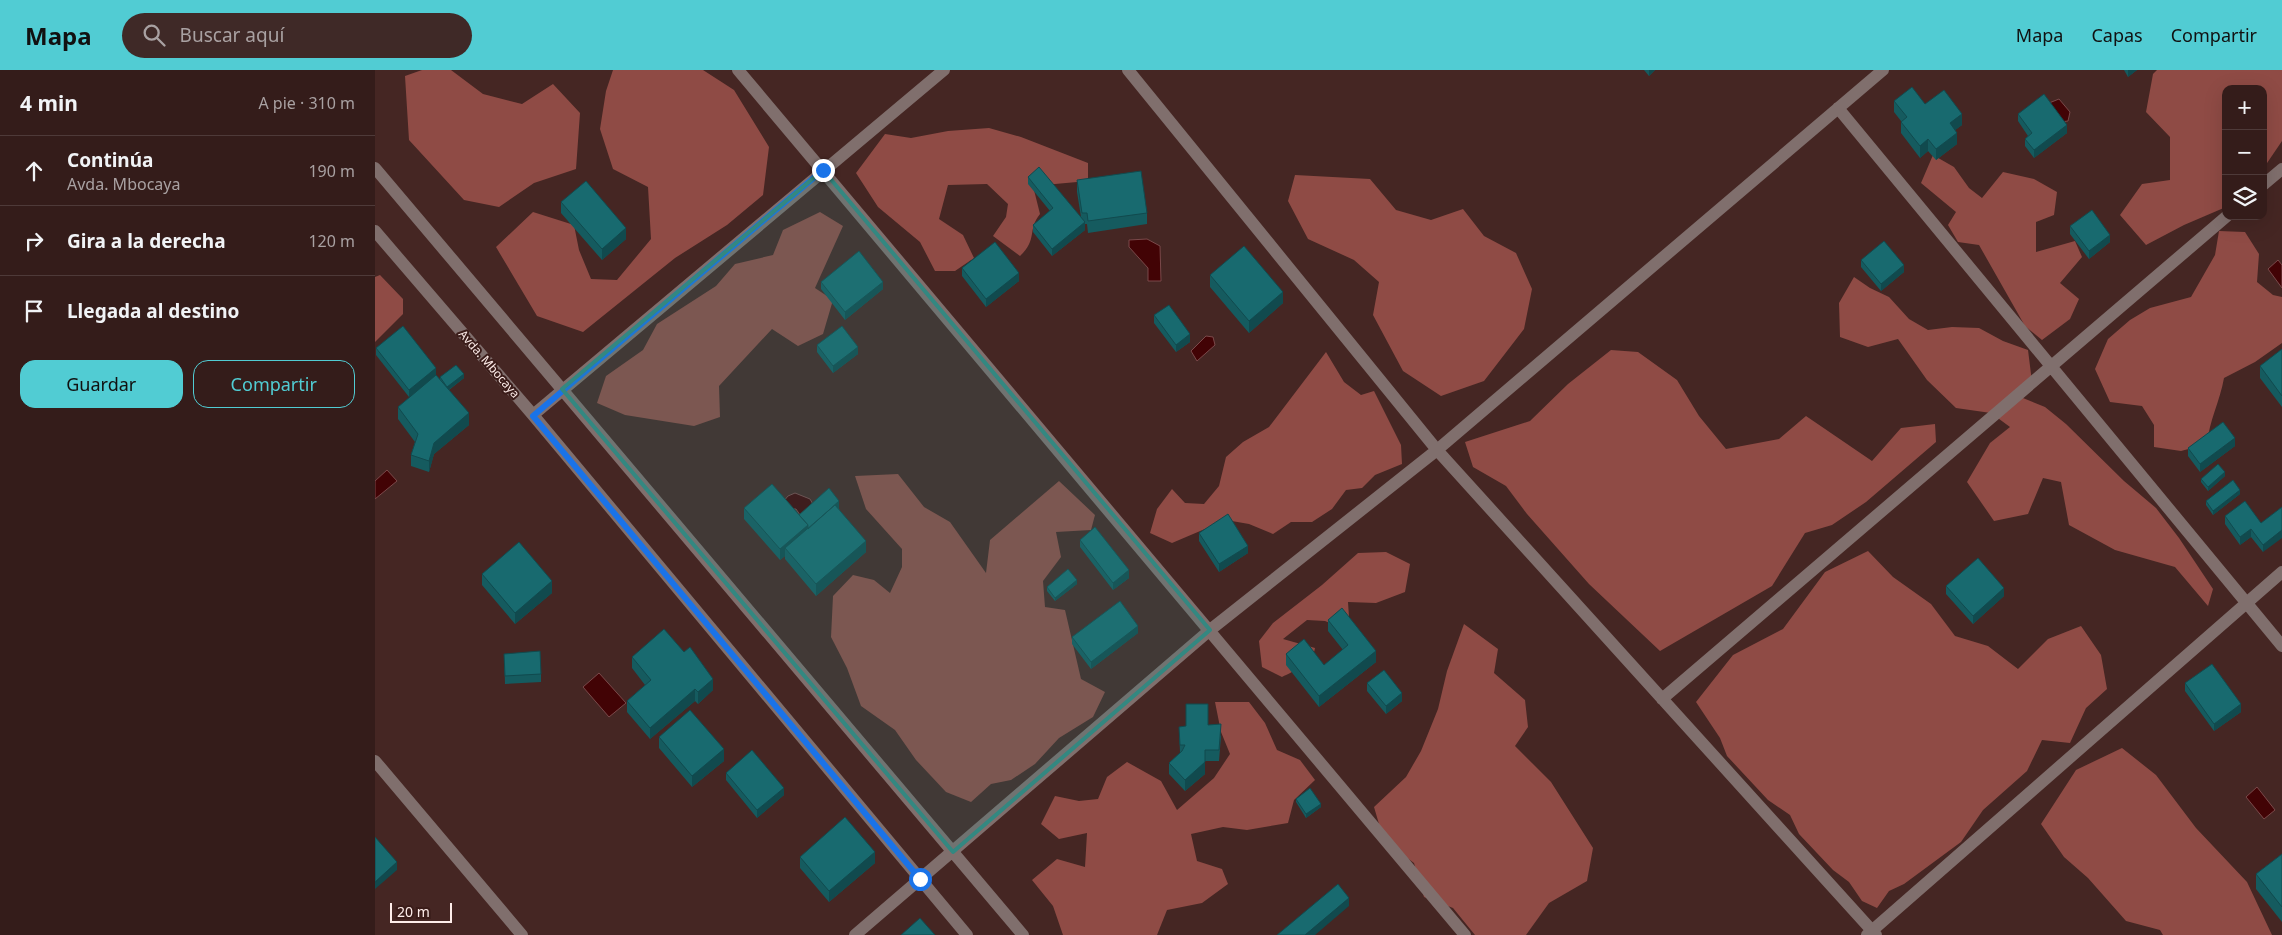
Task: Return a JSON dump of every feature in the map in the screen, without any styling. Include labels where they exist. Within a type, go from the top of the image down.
[{"type":"street","points":[[738,70],[1465,935]]},
{"type":"street","points":[[533,416],[562,389],[944,70]]},
{"type":"street","points":[[1128,70],[1437,450],[1662,698],[1871,934],[2245,602],[2282,572]]},
{"type":"street","points":[[855,935],[1210,630],[1437,450],[1883,70]]},
{"type":"street","points":[[1838,108],[2282,646]]},
{"type":"street","points":[[375,168],[1023,935]]},
{"type":"street","points":[[2267,182],[2282,169]]},
{"type":"street","points":[[1662,698],[2222,220]]},
{"type":"street","name":"Avda. Mbocaya","points":[[375,231],[533,416],[967,935]]},
{"type":"street","points":[[375,761],[522,935]]},
{"type":"highlighted area","points":[[823,170],[1210,630],[953,852],[562,389]]},
{"type":"shaded area","points":[[422,70],[451,70],[483,94],[522,104],[553,84],[580,113],[576,169],[534,183],[499,207],[464,200],[409,140],[405,76]]},
{"type":"shaded area","points":[[613,70],[703,70],[734,90],[769,147],[763,195],[727,225],[675,258],[583,332],[537,316],[496,247],[533,212],[574,225],[579,250],[591,279],[617,280],[651,239],[648,187],[613,169],[600,129],[606,91]]},
{"type":"shaded area","points":[[2157,70],[2282,70],[2282,141],[2267,163],[2267,85],[2222,85],[2222,209],[2184,225],[2146,245],[2120,215],[2142,184],[2170,180],[2170,137],[2146,112],[2153,74]]},
{"type":"shaded area","points":[[2059,99],[2070,112],[2068,121],[2060,122],[2049,103]]},
{"type":"shaded area","points":[[989,128],[1021,137],[1088,163],[1088,181],[1033,186],[1040,214],[1034,225],[1029,245],[1020,256],[993,236],[1006,217],[1008,204],[987,184],[948,185],[939,219],[963,235],[974,258],[955,271],[935,271],[920,242],[878,207],[856,173],[885,134],[911,138],[948,131]]},
{"type":"shaded area","points":[[1933,155],[1954,167],[1969,188],[1982,198],[2003,172],[2034,179],[2057,192],[2054,215],[2036,222],[2036,252],[2075,241],[2082,257],[2060,283],[2079,299],[2070,319],[2042,340],[2025,326],[1979,245],[1958,242],[1948,225],[1956,212],[1921,183]]},
{"type":"shaded area","points":[[1295,175],[1370,179],[1396,210],[1431,220],[1463,209],[1484,236],[1516,253],[1532,289],[1524,329],[1484,381],[1441,396],[1403,371],[1373,315],[1379,282],[1354,260],[1308,239],[1288,201]]},
{"type":"shaded area","points":[[820,212],[843,226],[815,288],[833,300],[823,334],[798,346],[772,329],[719,386],[720,417],[694,426],[625,415],[597,403],[606,376],[643,350],[657,324],[716,286],[735,264],[773,255],[783,230]]},
{"type":"shaded area","points":[[2219,231],[2245,232],[2259,254],[2257,282],[2273,295],[2282,297],[2282,343],[2255,362],[2224,378],[2207,444],[2181,451],[2154,447],[2154,425],[2142,406],[2110,402],[2095,369],[2108,339],[2130,320],[2150,308],[2191,297],[2215,255]]},
{"type":"shaded area","points":[[1147,239],[1160,246],[1161,281],[1148,281],[1148,268],[1129,247],[1129,240]]},
{"type":"shaded area","points":[[2278,260],[2282,265],[2282,288],[2268,269]]},
{"type":"shaded area","points":[[380,275],[403,299],[403,314],[375,342],[375,277]]},
{"type":"shaded area","points":[[1854,277],[1870,288],[1889,297],[1909,319],[1928,330],[1952,327],[1979,328],[2003,341],[2028,350],[2032,382],[2018,396],[2045,407],[2066,424],[2124,481],[2156,508],[2179,538],[2213,589],[2208,606],[2175,567],[2115,550],[2069,525],[2061,482],[2043,478],[2028,514],[1994,521],[1967,482],[1990,443],[2010,427],[1991,413],[1956,408],[1927,380],[1898,339],[1868,347],[1840,337],[1839,303]]},
{"type":"shaded area","points":[[1206,336],[1213,337],[1215,345],[1197,361],[1191,351]]},
{"type":"shaded area","points":[[1611,350],[1638,352],[1677,380],[1699,416],[1726,449],[1779,439],[1806,416],[1872,461],[1901,428],[1935,424],[1936,442],[1866,502],[1832,525],[1805,533],[1772,586],[1660,651],[1589,584],[1527,514],[1506,486],[1473,467],[1465,442],[1530,421],[1568,384]]},
{"type":"shaded area","points":[[1326,352],[1344,382],[1361,395],[1374,391],[1401,445],[1402,464],[1375,475],[1362,488],[1346,490],[1332,509],[1312,522],[1291,522],[1273,534],[1249,524],[1226,520],[1172,543],[1150,533],[1157,509],[1172,489],[1185,503],[1204,504],[1219,486],[1226,457],[1243,442],[1269,427]]},
{"type":"shaded area","points":[[387,470],[397,481],[375,499],[375,481]]},
{"type":"shaded area","points":[[898,474],[924,507],[950,522],[986,573],[990,540],[1059,481],[1095,515],[1091,530],[1056,532],[1061,557],[1043,581],[1045,607],[1065,610],[1081,679],[1105,692],[1093,717],[1059,738],[1035,764],[1011,780],[991,784],[971,802],[946,792],[916,760],[895,730],[861,706],[847,668],[831,637],[833,596],[853,575],[874,580],[890,593],[902,567],[902,549],[866,509],[855,476]]},
{"type":"shaded area","points":[[795,493],[810,499],[814,506],[802,518],[796,509],[790,509],[783,502],[788,496]]},
{"type":"shaded area","points":[[1868,551],[1893,577],[1931,604],[1955,636],[1988,646],[2018,669],[2048,639],[2081,626],[2101,655],[2107,689],[2086,708],[2070,743],[2042,740],[2027,771],[1983,810],[1961,842],[1904,884],[1889,891],[1877,908],[1862,901],[1849,882],[1833,870],[1799,834],[1790,815],[1768,800],[1727,756],[1720,738],[1696,702],[1733,655],[1783,629],[1825,572]]},
{"type":"shaded area","points":[[1386,552],[1410,564],[1405,592],[1376,603],[1348,602],[1349,617],[1340,627],[1325,621],[1307,620],[1283,639],[1315,648],[1311,658],[1297,669],[1282,677],[1262,667],[1259,641],[1273,623],[1322,585],[1358,553]]},
{"type":"shaded area","points":[[1464,624],[1498,649],[1494,673],[1525,700],[1528,727],[1515,746],[1551,782],[1593,848],[1587,881],[1549,903],[1526,935],[1475,935],[1453,908],[1424,897],[1414,863],[1384,841],[1374,807],[1406,777],[1421,751],[1438,709],[1447,671]]},
{"type":"shaded area","points":[[599,673],[626,703],[609,717],[583,687]]},
{"type":"shaded area","points":[[1215,702],[1249,702],[1265,723],[1277,750],[1300,760],[1315,780],[1294,800],[1288,823],[1247,830],[1223,827],[1191,834],[1197,861],[1222,869],[1228,884],[1202,903],[1167,910],[1157,935],[1063,935],[1053,906],[1032,880],[1057,859],[1085,867],[1087,833],[1059,839],[1041,824],[1055,796],[1079,801],[1098,799],[1107,777],[1127,762],[1161,781],[1177,810],[1214,778],[1230,754],[1221,732]]},
{"type":"shaded area","points":[[2122,748],[2156,775],[2196,828],[2247,882],[2272,935],[2163,935],[2160,930],[2126,921],[2088,878],[2064,857],[2041,824],[2076,770]]},
{"type":"shaded area","points":[[2257,787],[2275,810],[2264,819],[2246,797]]},
{"type":"building","points":[[1912,87],[1925,104],[1944,90],[1962,114],[1950,123],[1957,133],[1936,149],[1928,139],[1920,146],[1901,122],[1907,117],[1894,101]]},
{"type":"building","points":[[2044,94],[2067,125],[2034,150],[2025,139],[2032,133],[2018,114]]},
{"type":"building","points":[[1039,167],[1085,222],[1052,249],[1033,225],[1053,208],[1028,177]]},
{"type":"building","points":[[1141,171],[1147,213],[1088,221],[1087,213],[1082,213],[1077,180]]},
{"type":"building","points":[[586,181],[626,228],[602,249],[561,202]]},
{"type":"building","points":[[2092,210],[2110,235],[2089,251],[2070,226]]},
{"type":"building","points":[[1884,241],[1904,265],[1881,284],[1861,260]]},
{"type":"building","points":[[995,242],[1019,273],[986,299],[962,268]]},
{"type":"building","points":[[1244,246],[1283,292],[1249,321],[1210,275]]},
{"type":"building","points":[[859,251],[883,282],[845,312],[821,282]]},
{"type":"building","points":[[1169,305],[1190,334],[1176,345],[1154,315]]},
{"type":"building","points":[[403,326],[436,368],[409,390],[376,348]]},
{"type":"building","points":[[842,326],[858,347],[833,366],[817,345]]},
{"type":"building","points":[[2282,349],[2282,396],[2260,366]]},
{"type":"building","points":[[456,365],[464,374],[447,387],[440,377]]},
{"type":"building","points":[[436,375],[469,413],[434,443],[429,461],[411,455],[418,434],[398,407]]},
{"type":"building","points":[[2223,422],[2235,438],[2200,464],[2188,448]]},
{"type":"building","points":[[2218,464],[2225,472],[2208,487],[2201,479]]},
{"type":"building","points":[[2233,480],[2240,490],[2213,511],[2206,501]]},
{"type":"building","points":[[772,484],[808,525],[780,549],[744,508]]},
{"type":"building","points":[[829,488],[839,501],[808,529],[808,525],[799,515]]},
{"type":"building","points":[[2245,501],[2261,523],[2282,507],[2282,530],[2263,545],[2251,529],[2240,537],[2225,516]]},
{"type":"building","points":[[835,505],[866,541],[816,584],[785,548]]},
{"type":"building","points":[[1228,514],[1248,546],[1219,564],[1199,533]]},
{"type":"building","points":[[1095,527],[1129,570],[1113,583],[1080,540]]},
{"type":"building","points":[[519,542],[552,581],[515,613],[482,574]]},
{"type":"building","points":[[1978,558],[2004,588],[1973,616],[1946,586]]},
{"type":"building","points":[[1068,569],[1077,580],[1055,598],[1047,587]]},
{"type":"building","points":[[1120,601],[1138,626],[1091,662],[1072,637]]},
{"type":"building","points":[[1342,608],[1376,651],[1319,696],[1286,654],[1304,639],[1324,665],[1348,645],[1328,620]]},
{"type":"building","points":[[664,629],[684,652],[690,647],[713,679],[698,692],[695,689],[650,728],[627,701],[651,680],[632,657]]},
{"type":"building","points":[[540,651],[541,674],[505,676],[504,654]]},
{"type":"building","points":[[2212,664],[2241,704],[2214,724],[2185,683]]},
{"type":"building","points":[[1384,670],[1402,693],[1386,706],[1367,683]]},
{"type":"building","points":[[1186,704],[1208,704],[1208,725],[1221,724],[1219,750],[1205,750],[1205,762],[1185,780],[1169,763],[1182,751],[1185,745],[1180,745],[1179,727],[1186,726]]},
{"type":"building","points":[[690,710],[724,749],[692,776],[659,737]]},
{"type":"building","points":[[752,750],[784,788],[757,810],[726,773]]},
{"type":"building","points":[[1310,788],[1321,804],[1306,814],[1296,799]]},
{"type":"building","points":[[845,817],[875,852],[829,891],[800,857]]},
{"type":"building","points":[[375,837],[397,862],[375,882]]},
{"type":"building","points":[[2282,854],[2282,907],[2256,874]]},
{"type":"building","points":[[1338,884],[1349,898],[1305,935],[1277,935]]},
{"type":"building","points":[[920,918],[935,935],[901,935]]},
{"type":"route","points":[[823,170],[562,389],[533,416],[920,879]]}]
